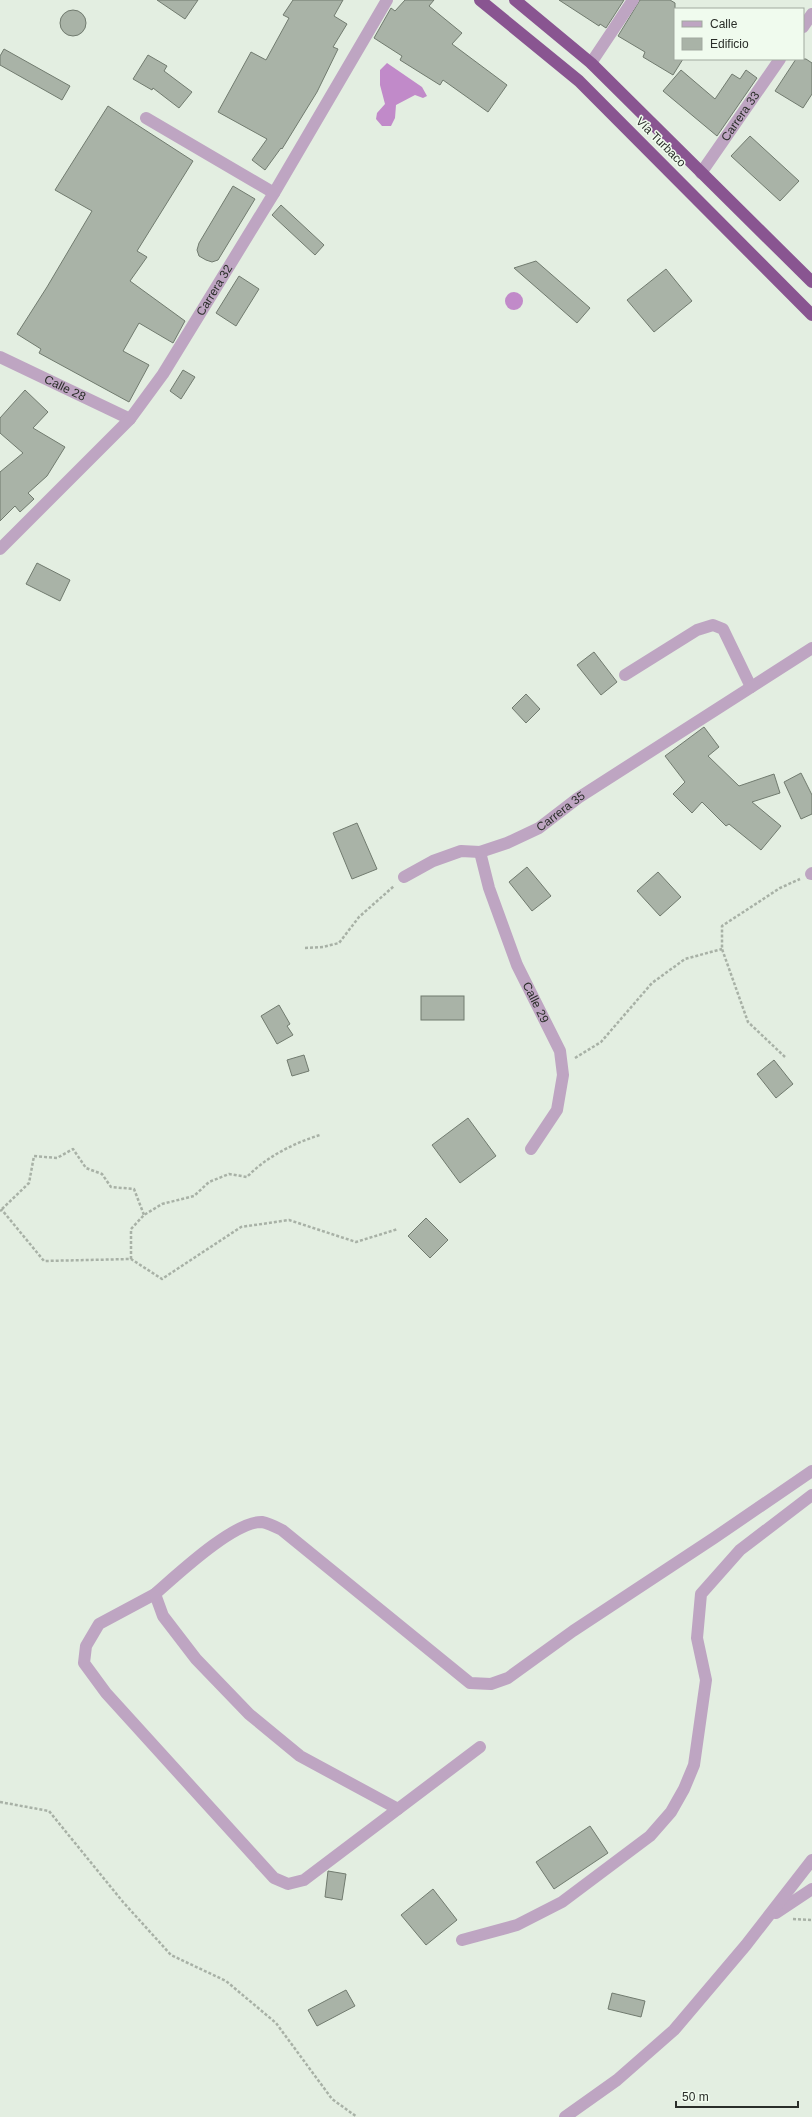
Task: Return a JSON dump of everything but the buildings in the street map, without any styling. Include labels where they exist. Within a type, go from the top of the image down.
[{"type":"highway","name":"Vía Turbaco","points":[[480,0],[580,82],[812,315]]},
{"type":"highway","name":"Vía Turbaco","points":[[515,0],[591,63],[812,282]]},
{"type":"street","name":"Carrera 32","points":[[0,549],[130,419],[163,374],[274,193],[387,0]]},
{"type":"street","points":[[591,63],[633,0]]},
{"type":"street","points":[[804,26],[812,14]]},
{"type":"street","name":"Carrera 33","points":[[701,173],[779,60]]},
{"type":"street","points":[[146,118],[274,193]]},
{"type":"street","name":"Calle 28","points":[[0,357],[130,419]]},
{"type":"street","points":[[625,674],[697,630],[713,625],[723,629],[751,687]]},
{"type":"street","name":"Carrera 35","points":[[404,877],[433,861],[461,851],[480,852],[507,843],[539,828],[578,798],[812,648]]},
{"type":"street","name":"Calle 29","points":[[480,852],[490,888],[517,964],[560,1051],[563,1075],[557,1110],[531,1149]]},
{"type":"street","points":[[480,1747],[352,1846],[304,1880],[288,1884],[274,1878],[106,1693],[84,1663],[86,1646],[99,1624],[155,1594],[215,1544],[246,1525],[262,1522],[282,1530],[470,1683],[491,1684],[508,1678],[812,1471]]},
{"type":"street","points":[[462,1940],[518,1925],[562,1902],[650,1836],[671,1812],[684,1789],[694,1765],[706,1680],[697,1638],[700,1594],[740,1550],[812,1495]]},
{"type":"street","points":[[155,1594],[163,1616],[196,1659],[249,1714],[300,1756],[398,1809]]},
{"type":"street","points":[[565,2117],[617,2080],[674,2030],[768,1918],[812,1860]]},
{"type":"street","points":[[768,1918],[812,1889]]},
{"type":"path","points":[[785,1057],[748,1022],[722,949],[722,926],[780,888],[812,873]]},
{"type":"path","points":[[305,948],[323,947],[339,943],[359,917],[404,877]]},
{"type":"path","points":[[561,1061],[579,1056],[601,1042],[652,983],[685,959],[722,949]]},
{"type":"path","points":[[131,1259],[131,1229],[144,1215],[162,1204],[194,1196],[209,1182],[229,1174],[247,1178],[259,1165],[303,1140],[320,1135]]},
{"type":"path","points":[[144,1215],[134,1189],[111,1187],[102,1174],[86,1168],[73,1149],[57,1158],[34,1156],[29,1183],[1,1210],[44,1262],[131,1259],[162,1279],[241,1227],[289,1220],[356,1242],[398,1229]]},
{"type":"path","points":[[0,1802],[49,1811],[123,1902],[171,1955],[226,1981],[276,2022],[332,2099],[357,2117]]},
{"type":"shaded area","points":[[387,63],[422,87],[427,96],[423,98],[415,95],[396,105],[395,118],[391,126],[382,126],[376,119],[377,113],[385,104],[380,85],[380,70]]},
{"type":"shaded area","points":[[510,292],[518,292],[523,297],[521,308],[518,310],[510,310],[505,305],[505,297]]}]
